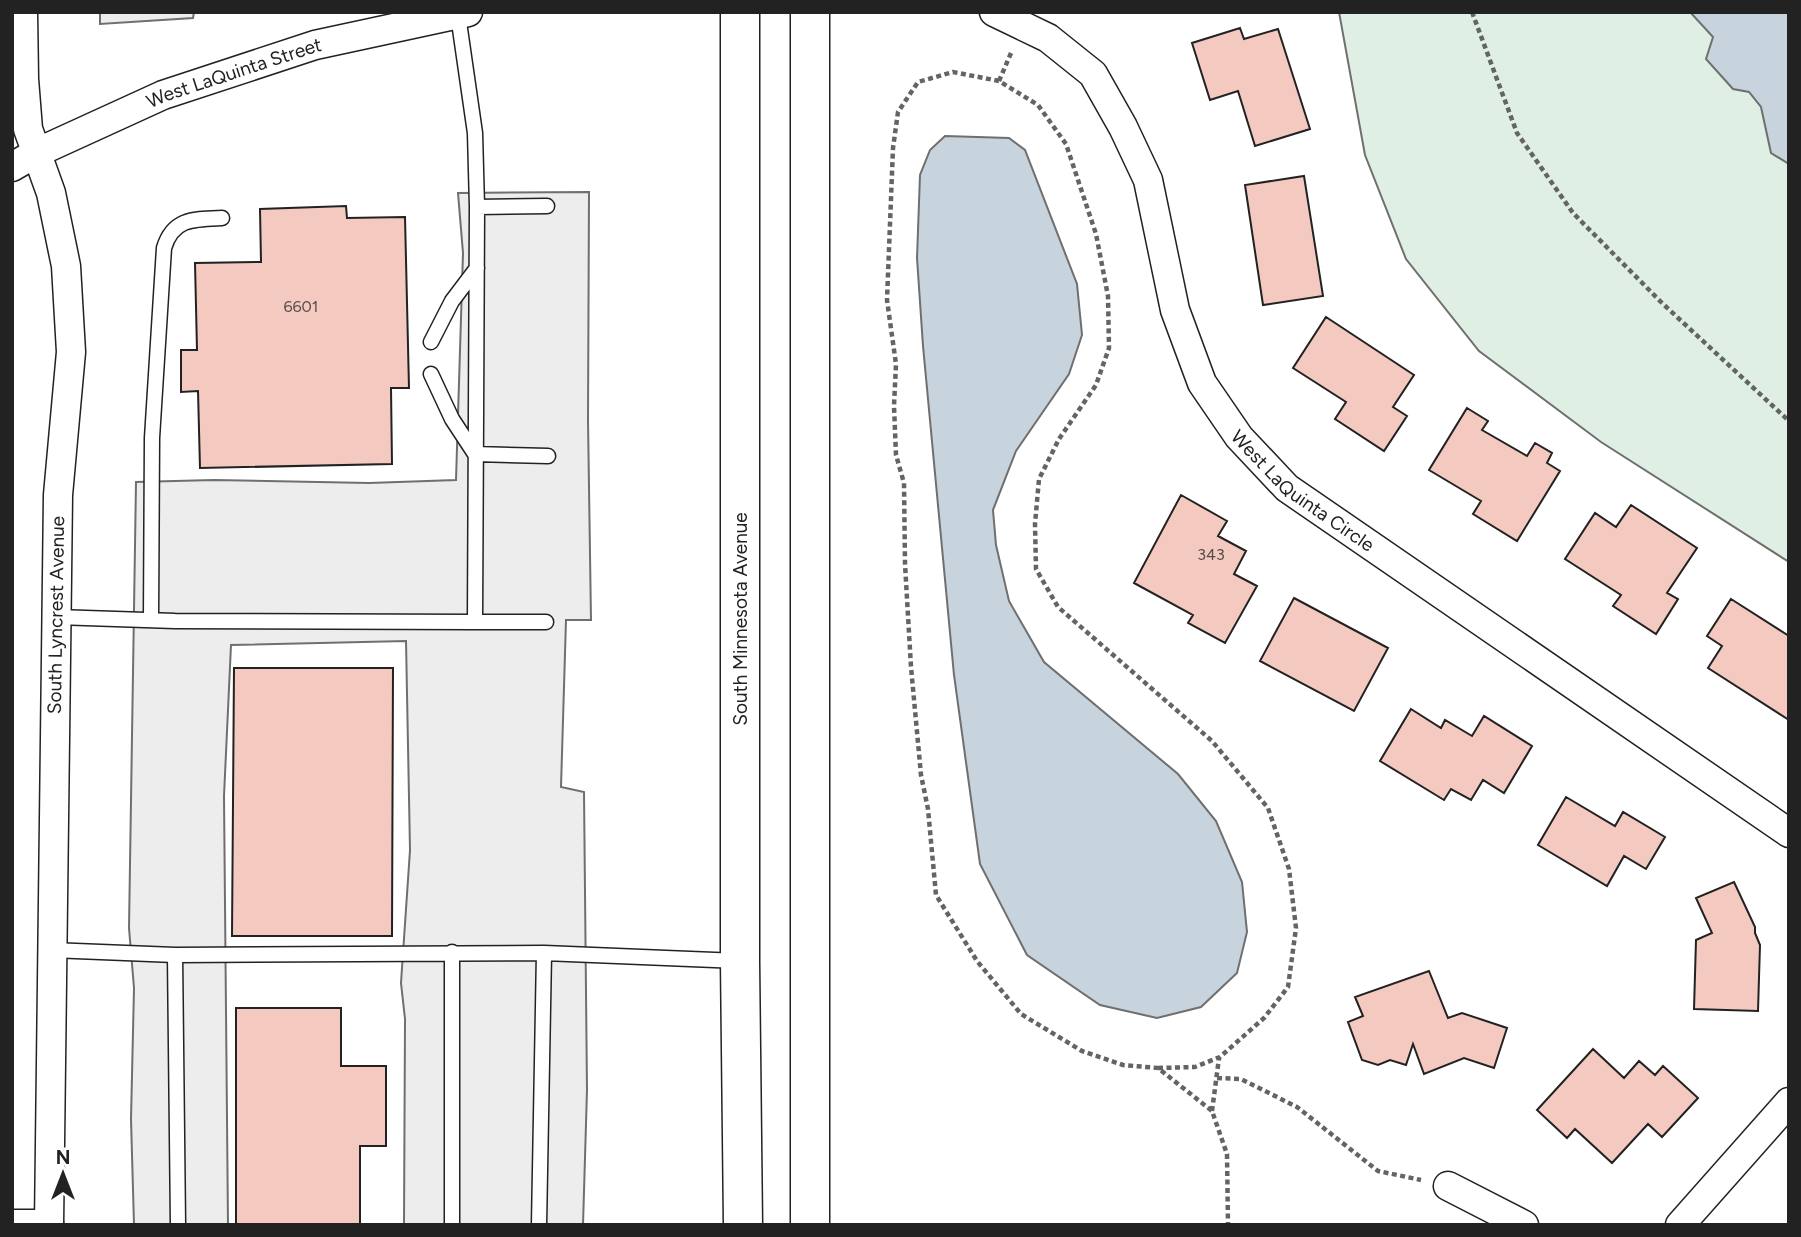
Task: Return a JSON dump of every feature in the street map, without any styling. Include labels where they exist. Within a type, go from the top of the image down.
[{"type":"main road","name":"South Minnesota Avenue","points":[[740,12],[740,961],[743,1225]]},
{"type":"main road","points":[[810,12],[810,1225]]},
{"type":"street","name":"South Lyncrest Avenue","points":[[23,12],[28,129],[51,193],[66,266],[71,352],[58,495],[49,1224]]},
{"type":"street","name":"West LaQuinta Circle","points":[[995,12],[1048,38],[1093,74],[1123,127],[1148,180],[1175,310],[1202,383],[1239,437],[1287,488],[1789,833]]},
{"type":"street","name":"West LaQuinta Street","points":[[12,167],[163,95],[315,45],[463,13]]},
{"type":"street","points":[[1681,1225],[1789,1101]]},
{"type":"street","points":[[1448,1186],[1524,1225]]},
{"type":"street","points":[[12,1224],[49,1224]]},
{"type":"lane","points":[[463,13],[475,133],[477,208],[475,622]]},
{"type":"lane","points":[[477,208],[547,206]]},
{"type":"lane","points":[[151,620],[152,438],[164,248],[168,234],[178,225],[195,219],[222,218]]},
{"type":"lane","points":[[431,342],[452,301],[477,268]]},
{"type":"lane","points":[[431,374],[452,419],[475,454]]},
{"type":"lane","points":[[475,454],[548,456]]},
{"type":"lane","points":[[56,618],[546,622]]},
{"type":"lane","points":[[51,950],[175,955],[544,953],[740,961]]},
{"type":"lane","points":[[452,952],[452,1225]]},
{"type":"lane","points":[[539,1225],[544,953]]},
{"type":"lane","points":[[175,955],[178,1225]]},
{"type":"path","points":[[1472,12],[1517,133],[1573,213],[1662,303],[1789,421]]},
{"type":"path","points":[[953,72],[999,81],[1038,105],[1066,144],[1096,234],[1108,296],[1109,348],[1096,385],[1059,439],[1039,479],[1035,524],[1036,569],[1058,607],[1212,741],[1268,808],[1289,869],[1296,928],[1288,987],[1264,1018],[1220,1057],[1195,1067],[1158,1068],[1123,1065],[1082,1051],[1021,1014],[976,961],[936,895],[928,809],[921,775],[913,680],[905,564],[904,483],[896,455],[896,363],[887,300],[898,112],[918,82],[953,72]]},
{"type":"path","points":[[1220,1057],[1212,1111],[1227,1154],[1228,1225]]},
{"type":"path","points":[[1158,1068],[1212,1111]]},
{"type":"path","points":[[1217,1078],[1241,1080],[1297,1107],[1378,1171],[1448,1186]]},
{"type":"green space","points":[[1339,12],[1789,12],[1789,562],[1601,442],[1479,351],[1406,259],[1365,155]]},
{"type":"shaded area","points":[[100,12],[194,12],[193,18],[100,24]]},
{"type":"shaded area","points":[[1690,12],[1789,12],[1789,164],[1771,153],[1761,107],[1749,92],[1733,89],[1706,59],[1713,37]]},
{"type":"shaded area","points":[[945,136],[1009,138],[1025,150],[1077,284],[1082,335],[1069,374],[1016,451],[993,510],[996,545],[1009,601],[1044,662],[1178,774],[1216,821],[1242,882],[1247,932],[1237,973],[1201,1007],[1157,1018],[1100,1005],[1027,955],[980,864],[954,675],[917,258],[920,175],[930,150]]},
{"type":"shaded area","points":[[589,192],[591,620],[566,620],[561,787],[584,792],[587,1090],[583,1225],[404,1225],[405,1019],[401,983],[410,850],[406,641],[231,645],[224,796],[228,1225],[134,1225],[131,1119],[134,988],[129,928],[136,482],[214,480],[369,483],[456,480],[463,253],[458,193]]},
{"type":"building","points":[[1240,28],[1244,39],[1278,29],[1310,129],[1255,146],[1238,91],[1210,100],[1192,43]]},
{"type":"building","points":[[1304,176],[1323,296],[1263,305],[1245,185]]},
{"type":"building","points":[[346,206],[347,218],[405,217],[409,388],[391,388],[392,464],[200,468],[198,391],[181,392],[181,350],[197,350],[195,263],[261,262],[260,209]]},
{"type":"building","points":[[1326,317],[1414,375],[1393,407],[1407,416],[1384,451],[1335,419],[1346,402],[1293,368]]},
{"type":"building","points":[[1467,408],[1488,421],[1482,430],[1527,456],[1535,443],[1552,453],[1547,463],[1560,471],[1517,541],[1473,514],[1481,501],[1429,470]]},
{"type":"building","points":[[1181,495],[1227,521],[1218,536],[1246,551],[1234,574],[1257,586],[1225,643],[1188,623],[1193,615],[1134,583]]},
{"type":"building","points":[[1631,505],[1697,548],[1667,593],[1678,599],[1656,634],[1613,606],[1621,595],[1565,559],[1595,513],[1616,527]]},
{"type":"building","points":[[1294,598],[1388,648],[1354,711],[1260,661]]},
{"type":"building","points":[[1731,599],[1789,636],[1789,720],[1708,668],[1722,646],[1707,636]]},
{"type":"building","points":[[234,668],[393,668],[392,936],[232,936]]},
{"type":"building","points":[[1411,709],[1441,728],[1445,720],[1472,736],[1484,716],[1532,746],[1504,793],[1483,780],[1471,800],[1451,789],[1444,800],[1380,761]]},
{"type":"building","points":[[1566,797],[1615,826],[1623,812],[1665,837],[1646,869],[1624,856],[1607,886],[1538,845]]},
{"type":"building","points":[[1734,882],[1755,927],[1760,945],[1758,1011],[1694,1009],[1696,940],[1712,933],[1696,898]]},
{"type":"building","points":[[1429,971],[1448,1018],[1462,1013],[1507,1028],[1494,1068],[1464,1058],[1424,1074],[1413,1044],[1406,1065],[1390,1060],[1378,1065],[1362,1060],[1348,1022],[1363,1016],[1355,997]]},
{"type":"building","points":[[236,1008],[341,1008],[341,1066],[386,1066],[386,1146],[360,1146],[360,1224],[236,1224]]},
{"type":"building","points":[[1593,1049],[1624,1078],[1639,1061],[1655,1075],[1663,1066],[1698,1098],[1662,1137],[1648,1124],[1612,1163],[1575,1129],[1567,1138],[1537,1110]]}]
